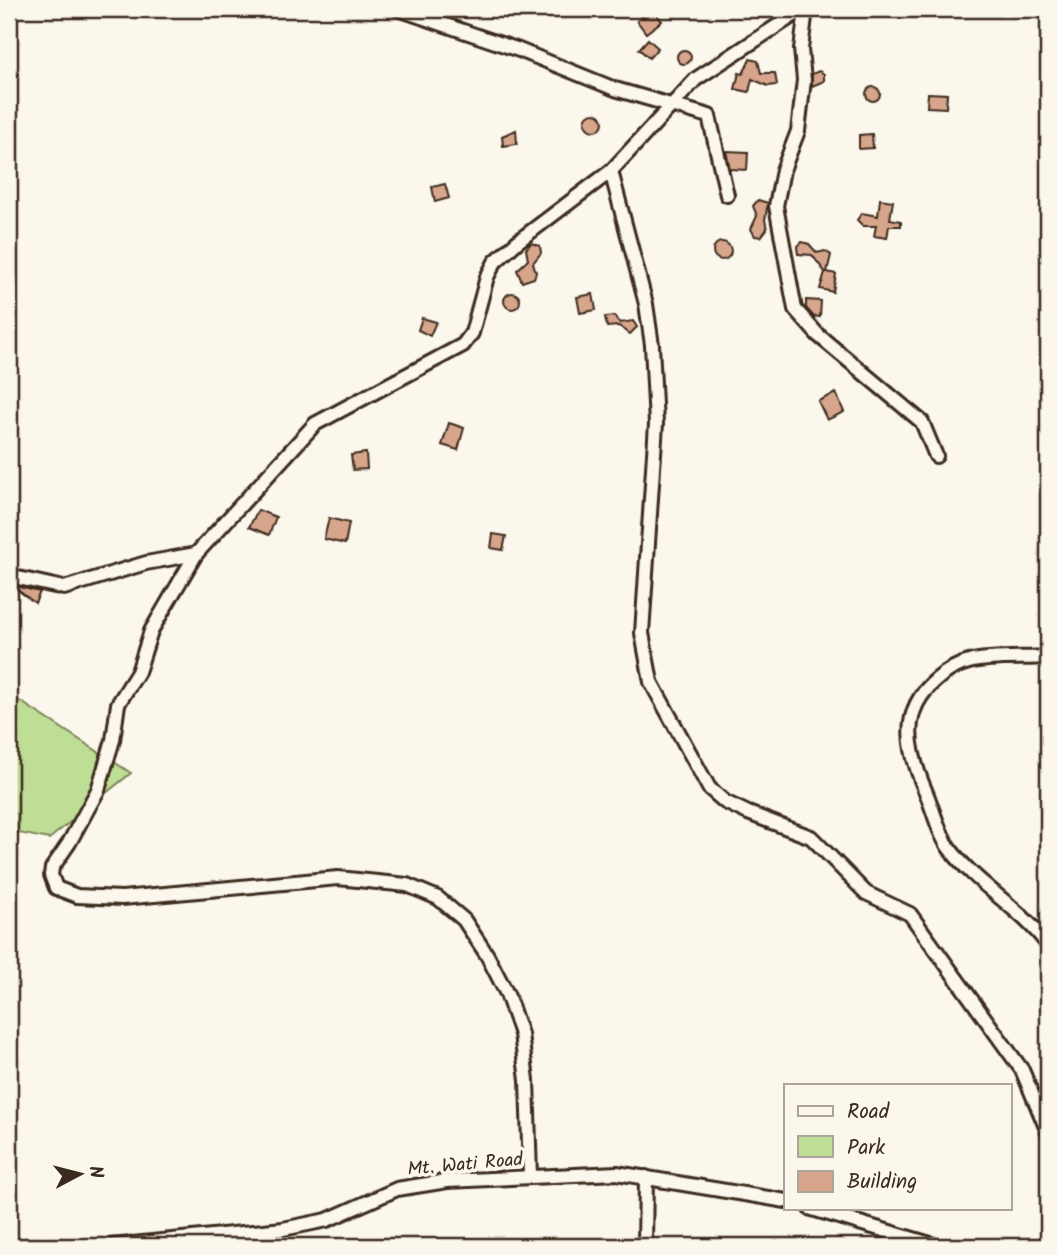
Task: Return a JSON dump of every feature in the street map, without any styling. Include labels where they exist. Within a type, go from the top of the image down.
[{"type":"street","points":[[398,9],[564,66],[615,89],[709,116],[727,195]]},
{"type":"street","points":[[530,1176],[527,1080],[521,1034],[507,994],[487,955],[464,920],[438,898],[407,885],[338,878],[122,898],[77,896],[56,888],[52,882],[52,868],[81,823],[104,772],[113,740],[118,704],[138,672],[151,631],[196,554],[315,424],[463,345],[472,333],[487,277],[495,262],[517,242],[611,171],[696,79],[804,9]]},
{"type":"street","points":[[804,9],[801,48],[804,80],[798,131],[783,170],[776,206],[795,309],[827,343],[922,422],[936,456]]},
{"type":"street","points":[[611,171],[646,304],[652,345],[655,436],[642,633],[651,682],[709,788],[725,802],[811,837],[866,892],[910,914],[1022,1070],[1048,1132]]},
{"type":"street","points":[[9,576],[64,588],[146,563],[196,554]]},
{"type":"street","points":[[1048,657],[968,662],[946,671],[928,687],[914,706],[909,727],[909,748],[915,768],[948,847],[988,891],[1037,930],[1048,945]]},
{"type":"street","name":"Mt. Wati Road","points":[[112,1246],[283,1230],[327,1220],[397,1189],[447,1181],[617,1173],[784,1201]]},
{"type":"street","points":[[645,1246],[646,1177]]},
{"type":"street","points":[[816,1210],[937,1246]]},
{"type":"green space","points":[[9,694],[131,773],[49,839],[9,831]]},
{"type":"building","points":[[652,9],[662,21],[646,33],[637,21]]},
{"type":"building","points":[[648,39],[658,48],[649,58],[639,49]]},
{"type":"building","points":[[681,50],[687,50],[691,57],[687,64],[681,64],[677,60],[677,54]]},
{"type":"building","points":[[750,59],[758,61],[761,73],[775,73],[777,85],[768,86],[752,79],[749,92],[735,89],[739,73],[743,74]]},
{"type":"building","points":[[819,71],[824,74],[824,81],[812,86],[812,74]]},
{"type":"building","points":[[870,87],[876,87],[880,94],[876,101],[870,101],[866,97],[866,91]]},
{"type":"building","points":[[928,93],[947,94],[946,108],[927,107]]},
{"type":"building","points":[[594,113],[600,116],[603,122],[600,128],[594,131],[588,128],[585,122],[588,116]]},
{"type":"building","points":[[516,130],[517,144],[503,146],[502,136]]},
{"type":"building","points":[[872,134],[873,148],[859,149],[859,135]]},
{"type":"building","points":[[726,151],[748,152],[747,170],[730,169]]},
{"type":"building","points":[[445,184],[449,198],[435,202],[432,187]]},
{"type":"building","points":[[880,199],[893,201],[890,219],[901,221],[901,226],[889,226],[887,238],[874,236],[876,226],[863,226],[857,220],[862,213],[878,216]]},
{"type":"building","points":[[758,200],[768,203],[765,220],[767,229],[761,237],[755,236],[751,229],[757,216],[753,206]]},
{"type":"building","points":[[722,242],[728,245],[731,251],[728,257],[722,260],[716,257],[713,251],[716,245]]},
{"type":"building","points":[[802,242],[809,244],[817,253],[825,251],[831,255],[827,272],[836,274],[833,292],[820,289],[825,272],[812,255],[798,254],[797,247]]},
{"type":"building","points":[[531,243],[540,246],[541,253],[533,263],[536,272],[534,278],[522,282],[517,270],[528,260],[526,249]]},
{"type":"building","points":[[509,293],[515,293],[520,301],[518,307],[509,309],[504,304],[504,298]]},
{"type":"building","points":[[593,294],[596,310],[580,313],[577,297]]},
{"type":"building","points":[[806,300],[821,301],[820,317],[813,316],[806,308]]},
{"type":"building","points":[[614,316],[620,323],[633,321],[637,327],[630,334],[619,326],[607,327],[605,317]]},
{"type":"building","points":[[422,318],[436,322],[430,336],[418,330]]},
{"type":"building","points":[[836,393],[844,412],[827,420],[818,401]]},
{"type":"building","points":[[449,423],[464,428],[458,450],[442,445]]},
{"type":"building","points":[[366,453],[367,469],[353,470],[351,455]]},
{"type":"building","points":[[258,510],[276,517],[269,535],[249,527]]},
{"type":"building","points":[[329,518],[349,523],[345,544],[324,539]]},
{"type":"building","points":[[493,534],[506,536],[503,550],[491,548]]},
{"type":"building","points":[[11,585],[40,592],[35,603]]}]
